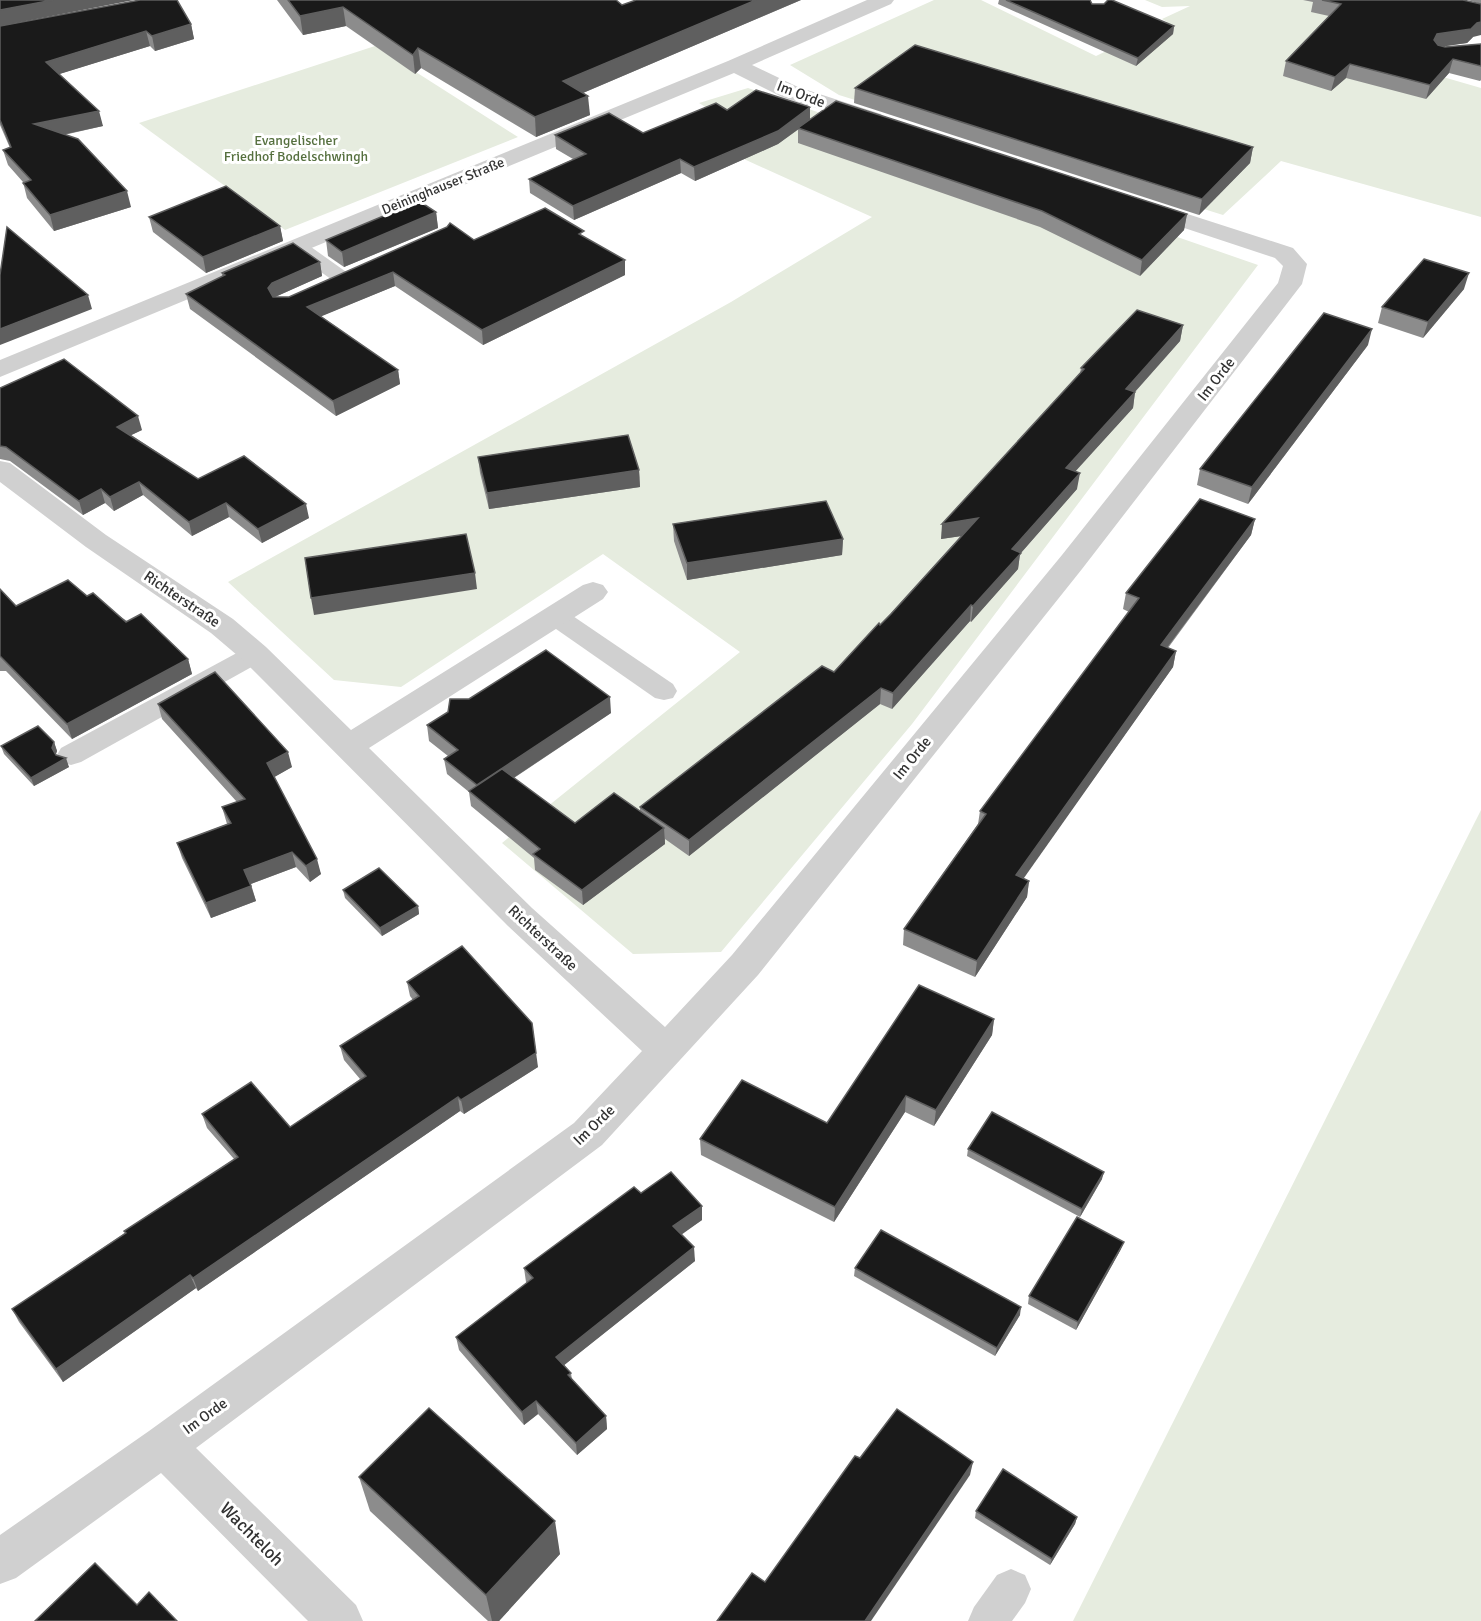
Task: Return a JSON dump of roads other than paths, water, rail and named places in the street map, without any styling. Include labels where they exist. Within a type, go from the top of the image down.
[{"type":"street","name":"Deininghauser Straße","points":[[0,369],[735,65],[884,0]]},
{"type":"street","name":"Im Orde","points":[[735,65],[790,92],[891,125]]},
{"type":"street","name":"Im Orde","points":[[0,1562],[164,1446],[588,1134],[745,964],[1072,562],[1290,284],[1295,264],[1284,253],[1119,198]]},
{"type":"street","name":"Richterstraße","points":[[0,468],[96,541],[222,626],[255,654],[520,917],[665,1050]]},
{"type":"street","points":[[349,746],[593,592]]},
{"type":"street","name":"Wachteloh","points":[[164,1446],[340,1621]]},
{"type":"lane","points":[[297,246],[342,278]]},
{"type":"lane","points":[[323,287],[364,269]]},
{"type":"lane","points":[[555,616],[664,691]]},
{"type":"lane","points":[[71,755],[255,654]]},
{"type":"lane","points":[[988,1621],[1011,1589]]},
{"type":"park label","name":"Evangelischer Friedhof Bodelschwingh","points":[[296,148]]}]
